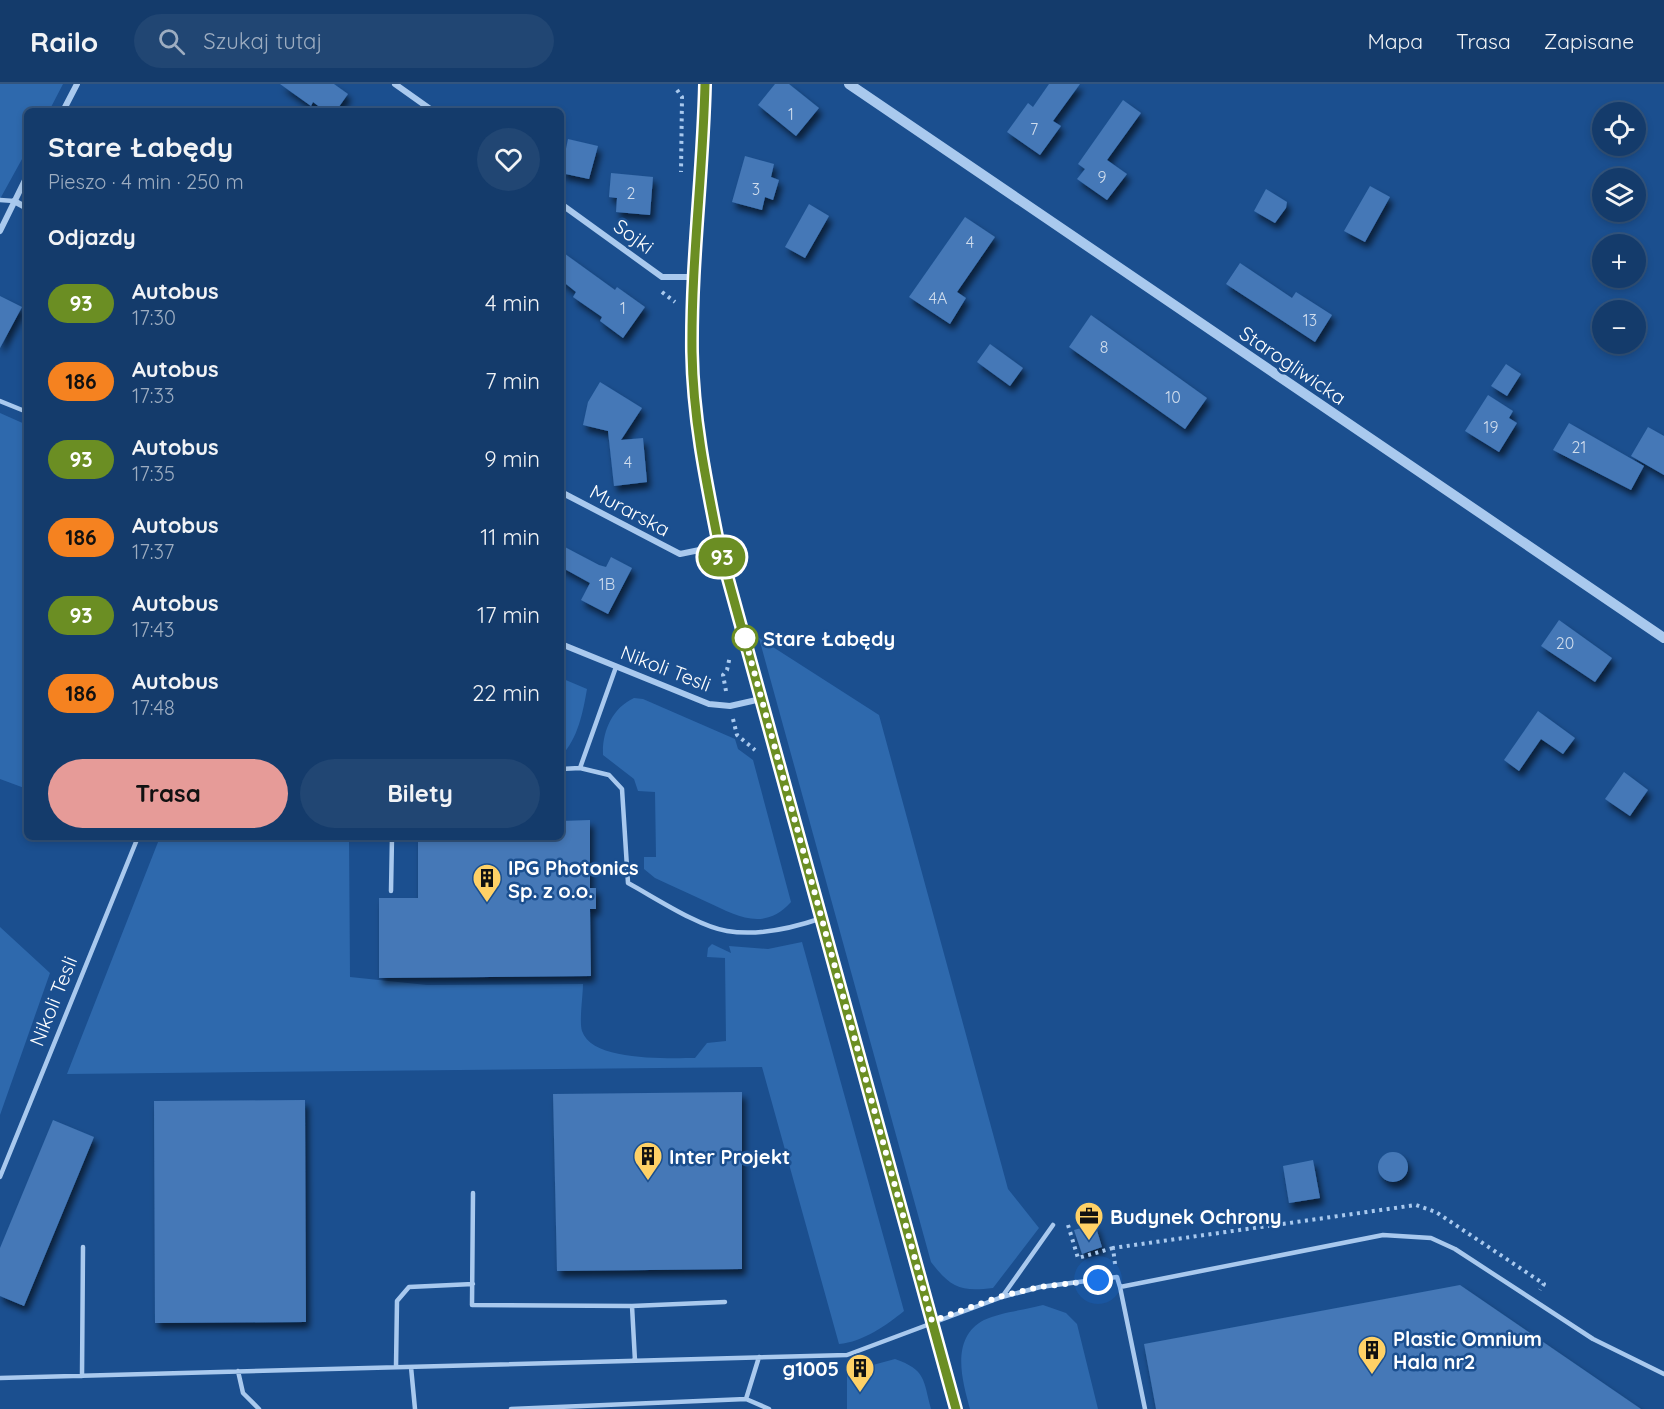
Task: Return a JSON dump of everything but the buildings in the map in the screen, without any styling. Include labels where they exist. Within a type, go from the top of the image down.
[{"type":"street","points":[[65,108],[77,84]]},
{"type":"street","points":[[395,84],[429,108]]},
{"type":"street","points":[[705,84],[704,149],[693,277],[692,353],[695,408],[702,464],[719,546],[956,1409]]},
{"type":"street","name":"Starogliwicka","points":[[849,84],[1664,638]]},
{"type":"street","points":[[0,231],[24,182]]},
{"type":"street","points":[[14,201],[24,206]]},
{"type":"street","name":"Sojki","points":[[564,206],[662,277],[693,277]]},
{"type":"street","name":"Murarska","points":[[564,494],[680,554],[719,546]]},
{"type":"street","name":"Nikoli Tesli","points":[[564,645],[709,704],[730,706],[762,699]]},
{"type":"lane","points":[[0,200],[14,201]]},
{"type":"lane","points":[[0,401],[24,411]]},
{"type":"lane","points":[[580,768],[616,667]]},
{"type":"lane","points":[[564,769],[580,768],[609,775],[622,789],[628,883],[693,918],[726,932],[767,931],[822,918]]},
{"type":"lane","name":"Nikoli Tesli","points":[[0,1177],[137,840]]},
{"type":"lane","points":[[391,891],[392,840]]},
{"type":"lane","points":[[473,1193],[472,1305],[632,1306],[725,1302]]},
{"type":"lane","points":[[1002,1296],[1053,1225]]},
{"type":"lane","points":[[1120,1287],[1383,1235],[1431,1238],[1455,1249],[1593,1338],[1664,1374]]},
{"type":"lane","points":[[82,1376],[83,1247]]},
{"type":"lane","points":[[0,1378],[847,1355],[1002,1296],[1040,1287],[1117,1278],[1144,1409]]},
{"type":"lane","points":[[396,1367],[397,1301],[409,1287],[473,1284]]},
{"type":"lane","points":[[632,1306],[635,1360]]},
{"type":"lane","points":[[746,1399],[759,1357]]},
{"type":"lane","points":[[411,1367],[415,1409]]},
{"type":"lane","points":[[238,1371],[243,1393],[259,1409]]},
{"type":"lane","points":[[511,1409],[746,1399],[769,1409]]},
{"type":"path","points":[[677,90],[682,97],[681,179]]},
{"type":"path","points":[[734,723],[737,735],[754,748],[758,759]]},
{"type":"path","points":[[1065,1215],[1078,1258],[1113,1248]]},
{"type":"shaded area","points":[[0,84],[63,84],[51,108],[24,108],[24,155],[0,199]]},
{"type":"shaded area","points":[[0,413],[24,424],[24,788],[0,779]]},
{"type":"shaded area","points":[[759,638],[879,715],[1008,1189],[1039,1228],[993,1288],[973,1289],[958,1286],[945,1278],[931,1262]]},
{"type":"shaded area","points":[[564,679],[587,689],[576,733],[564,752]]},
{"type":"shaded area","points":[[634,698],[643,699],[735,739],[738,749],[753,760],[791,902],[781,911],[771,917],[760,919],[740,916],[655,878],[644,869],[644,857],[656,857],[655,792],[638,791],[634,779],[603,755],[604,738],[614,714],[626,702]]},
{"type":"shaded area","points":[[159,840],[349,840],[350,977],[427,985],[583,984],[582,1031],[589,1041],[600,1048],[632,1056],[695,1058],[707,1043],[726,1041],[725,958],[707,957],[708,948],[712,944],[731,953],[729,946],[768,949],[802,942],[904,1311],[866,1336],[839,1344],[762,1067],[67,1074]]},
{"type":"shaded area","points":[[0,927],[50,973],[0,1115]]},
{"type":"shaded area","points":[[1043,1305],[1066,1313],[1077,1324],[1098,1409],[970,1409],[961,1360],[966,1337],[973,1328],[991,1317]]},
{"type":"shaded area","points":[[895,1359],[913,1367],[922,1377],[931,1409],[847,1409],[847,1372]]},
{"type":"bus line","name":"93","points":[[705,84],[704,149],[693,277],[692,353],[695,408],[702,464],[719,546],[956,1409]]},
{"type":"place","name":"Stare Łabędy","points":[[745,638]]},
{"type":"place","name":"IPG Photonics Sp. z o.o.","points":[[487,904]]},
{"type":"place","name":"Inter Projekt","points":[[648,1182]]},
{"type":"place","name":"Budynek Ochrony","points":[[1089,1242]]},
{"type":"place","name":"Plastic Omnium Hala nr2","points":[[1372,1376]]},
{"type":"place","name":"g1005","points":[[860,1394]]},
{"type":"route","points":[[745,638],[744,635],[932,1321],[1002,1296],[1040,1287],[1098,1280]]}]
